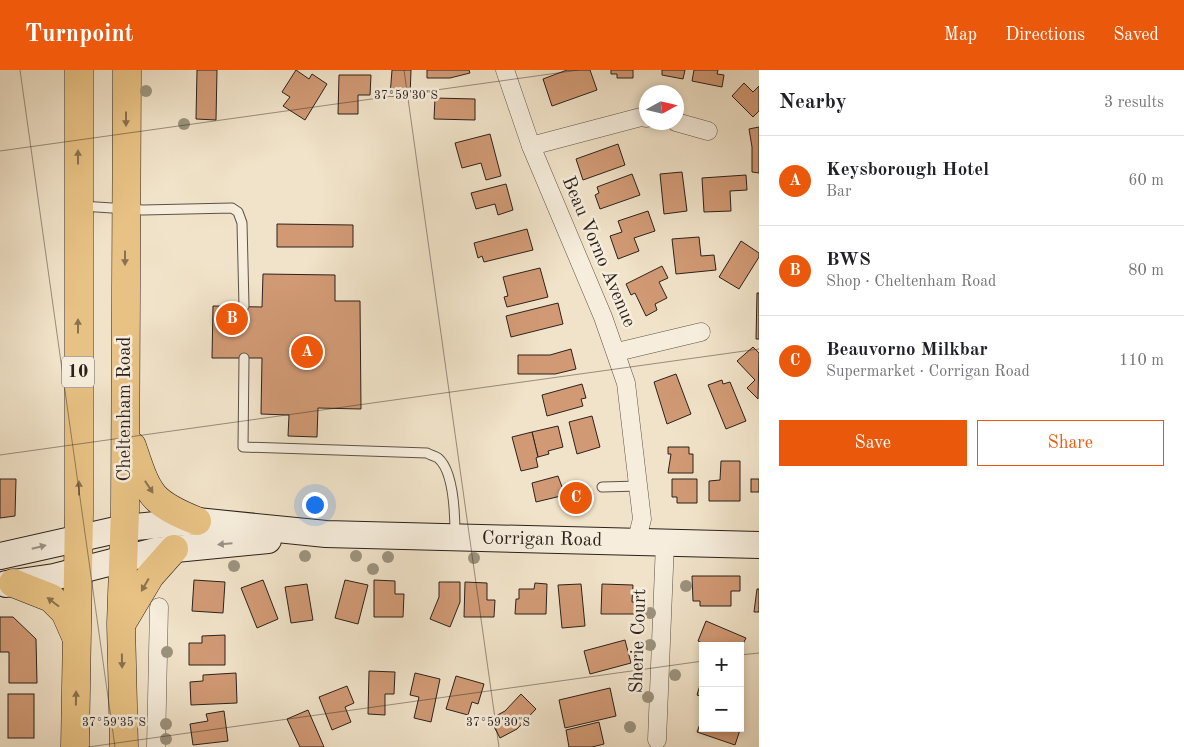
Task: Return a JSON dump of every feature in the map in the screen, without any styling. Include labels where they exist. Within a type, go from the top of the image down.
[{"type":"main road","name":"10","points":[[75,747],[79,571],[79,70]]},
{"type":"main road","name":"Cheltenham Road","points":[[124,747],[122,624],[125,528],[126,70]]},
{"type":"main road","points":[[125,425],[145,483],[160,503],[197,521]]},
{"type":"main road","name":"Corrigan Road","points":[[0,556],[125,528],[197,521],[326,534],[759,545]]},
{"type":"main road","name":"Corrigan Road","points":[[7,584],[79,571],[174,549],[326,534]]},
{"type":"main road","points":[[122,624],[150,576],[174,549]]},
{"type":"main road","points":[[7,584],[51,598],[65,612],[77,638]]},
{"type":"street","name":"Beau Vorno Avenue","points":[[505,70],[531,146],[617,352],[626,382],[635,456],[636,486],[642,519],[636,543]]},
{"type":"street","points":[[531,146],[639,118]]},
{"type":"street","points":[[684,124],[708,131]]},
{"type":"street","points":[[617,352],[701,332]]},
{"type":"street","name":"Sherie Court","points":[[657,740],[664,543]]},
{"type":"street","points":[[156,747],[159,607]]},
{"type":"lane","points":[[78,206],[125,210],[226,207],[238,212],[241,217],[243,236],[244,306]]},
{"type":"lane","points":[[244,358],[242,447],[426,453],[438,458],[447,473],[454,504],[455,538]]},
{"type":"lane","points":[[602,487],[636,486]]},
{"type":"building","points":[[197,70],[217,70],[216,120],[196,119]]},
{"type":"building","points":[[296,70],[309,79],[312,74],[327,84],[305,120],[283,106],[290,97],[282,92]]},
{"type":"building","points":[[392,70],[411,70],[410,97],[390,96]]},
{"type":"building","points":[[427,70],[469,70],[470,73],[450,78],[427,78]]},
{"type":"building","points":[[567,70],[590,70],[597,90],[552,106],[543,79]]},
{"type":"building","points":[[611,70],[633,70],[633,78],[617,78],[617,74],[611,74]]},
{"type":"building","points":[[662,70],[685,70],[683,79],[662,75]]},
{"type":"building","points":[[694,70],[718,70],[717,74],[724,75],[722,87],[692,81]]},
{"type":"building","points":[[339,75],[371,75],[370,95],[358,95],[358,114],[338,114]]},
{"type":"building","points":[[744,83],[753,92],[759,86],[759,111],[753,117],[732,96]]},
{"type":"building","points":[[435,98],[475,99],[475,120],[434,119]]},
{"type":"building","points":[[759,127],[759,173],[752,172],[752,147],[749,129]]},
{"type":"building","points":[[490,134],[501,176],[486,180],[481,163],[462,168],[455,143]]},
{"type":"building","points":[[618,144],[625,165],[583,180],[576,159]]},
{"type":"building","points":[[682,172],[687,211],[664,214],[660,174]]},
{"type":"building","points":[[632,174],[640,195],[600,209],[595,195],[599,193],[597,187]]},
{"type":"building","points":[[746,175],[747,190],[730,191],[731,211],[704,212],[702,178]]},
{"type":"building","points":[[506,184],[513,210],[498,215],[495,204],[476,209],[471,193]]},
{"type":"building","points":[[648,211],[655,231],[634,238],[639,251],[618,259],[610,236],[622,232],[618,221]]},
{"type":"building","points":[[277,224],[353,225],[353,247],[277,247]]},
{"type":"building","points":[[527,229],[533,250],[484,262],[482,256],[478,258],[474,243]]},
{"type":"building","points":[[699,237],[701,256],[714,255],[716,270],[676,274],[672,239]]},
{"type":"building","points":[[741,241],[759,253],[759,257],[739,289],[719,277]]},
{"type":"building","points":[[662,266],[668,278],[659,282],[667,298],[655,304],[657,310],[646,316],[635,293],[631,295],[626,284]]},
{"type":"building","points":[[540,268],[548,297],[507,307],[504,297],[508,296],[503,277]]},
{"type":"building","points":[[263,274],[335,275],[335,301],[360,301],[361,409],[318,408],[317,437],[288,436],[289,415],[261,414],[262,358],[212,358],[213,306],[262,307]]},
{"type":"building","points":[[757,293],[759,293],[759,339],[756,339]]},
{"type":"building","points":[[558,303],[563,324],[511,337],[506,316]]},
{"type":"building","points":[[753,347],[759,353],[758,399],[747,388],[755,380],[737,361]]},
{"type":"building","points":[[571,349],[576,369],[555,374],[518,374],[518,355],[550,355]]},
{"type":"building","points":[[676,374],[691,414],[667,424],[654,382]]},
{"type":"building","points":[[722,380],[723,384],[730,382],[746,421],[726,429],[708,385]]},
{"type":"building","points":[[582,384],[586,398],[581,399],[583,406],[547,416],[542,395]]},
{"type":"building","points":[[592,416],[600,447],[577,454],[569,422]]},
{"type":"building","points":[[558,426],[563,447],[548,451],[549,454],[538,457],[532,432]]},
{"type":"building","points":[[532,432],[538,457],[536,458],[538,467],[521,471],[512,437]]},
{"type":"building","points":[[668,447],[689,447],[689,454],[693,454],[693,473],[668,473],[671,454],[668,454]]},
{"type":"building","points":[[721,461],[740,461],[740,501],[709,501],[709,481],[720,480]]},
{"type":"building","points":[[558,476],[562,487],[589,486],[590,508],[561,507],[561,496],[536,502],[532,483]]},
{"type":"building","points":[[0,479],[16,479],[15,516],[0,518]]},
{"type":"building","points":[[672,479],[697,479],[697,503],[677,503],[677,497],[672,497]]},
{"type":"building","points":[[751,479],[759,479],[759,492],[751,492]]},
{"type":"building","points":[[692,576],[740,576],[740,591],[731,591],[731,606],[700,606],[700,601],[693,601]]},
{"type":"building","points":[[194,580],[225,582],[223,613],[192,611]]},
{"type":"building","points":[[263,580],[278,619],[257,628],[241,588]]},
{"type":"building","points":[[345,580],[368,585],[358,624],[335,618]]},
{"type":"building","points":[[374,580],[395,581],[395,594],[404,594],[403,617],[374,617]]},
{"type":"building","points":[[439,582],[460,582],[460,602],[450,627],[430,619],[439,597]]},
{"type":"building","points":[[465,582],[487,583],[487,600],[495,600],[494,617],[464,617]]},
{"type":"building","points":[[535,583],[547,584],[546,614],[515,614],[516,599],[519,599],[519,589],[534,589]]},
{"type":"building","points":[[307,584],[313,620],[291,623],[285,587]]},
{"type":"building","points":[[581,584],[585,626],[562,628],[558,585]]},
{"type":"building","points":[[602,584],[633,585],[632,602],[641,602],[640,614],[601,614]]},
{"type":"building","points":[[757,589],[759,589],[759,612],[754,612]]},
{"type":"building","points":[[0,617],[13,617],[36,639],[37,683],[9,683],[9,652],[0,652]]},
{"type":"building","points":[[706,621],[746,638],[744,642],[698,641]]},
{"type":"building","points":[[225,635],[225,665],[189,665],[189,643],[202,643],[202,636]]},
{"type":"building","points":[[625,640],[631,663],[590,674],[584,651]]},
{"type":"building","points":[[369,671],[395,672],[394,694],[385,694],[385,715],[368,714]]},
{"type":"building","points":[[236,673],[237,703],[191,705],[190,682],[203,681],[203,675]]},
{"type":"building","points":[[415,673],[440,679],[431,722],[414,718],[419,697],[410,695]]},
{"type":"building","points":[[456,676],[484,684],[478,704],[472,702],[468,715],[446,709]]},
{"type":"building","points":[[347,686],[354,703],[345,707],[351,722],[332,730],[319,697]]},
{"type":"building","points":[[610,688],[616,716],[565,728],[559,700]]},
{"type":"building","points":[[8,694],[34,694],[34,738],[8,738]]},
{"type":"building","points":[[521,694],[536,709],[517,729],[500,738],[490,719],[505,711]]},
{"type":"building","points":[[308,710],[324,747],[300,747],[287,719]]},
{"type":"building","points":[[224,711],[228,741],[193,745],[190,724],[208,721],[206,714]]},
{"type":"building","points":[[599,722],[604,744],[592,747],[569,747],[566,730]]},
{"type":"building","points":[[699,727],[699,732],[739,732],[735,745],[697,732]]},
{"type":"place","name":"BWS","points":[[232,319]]},
{"type":"place","name":"Keysborough Hotel","points":[[307,352]]},
{"type":"place","name":"Beauvorno Milkbar","points":[[576,498]]}]
